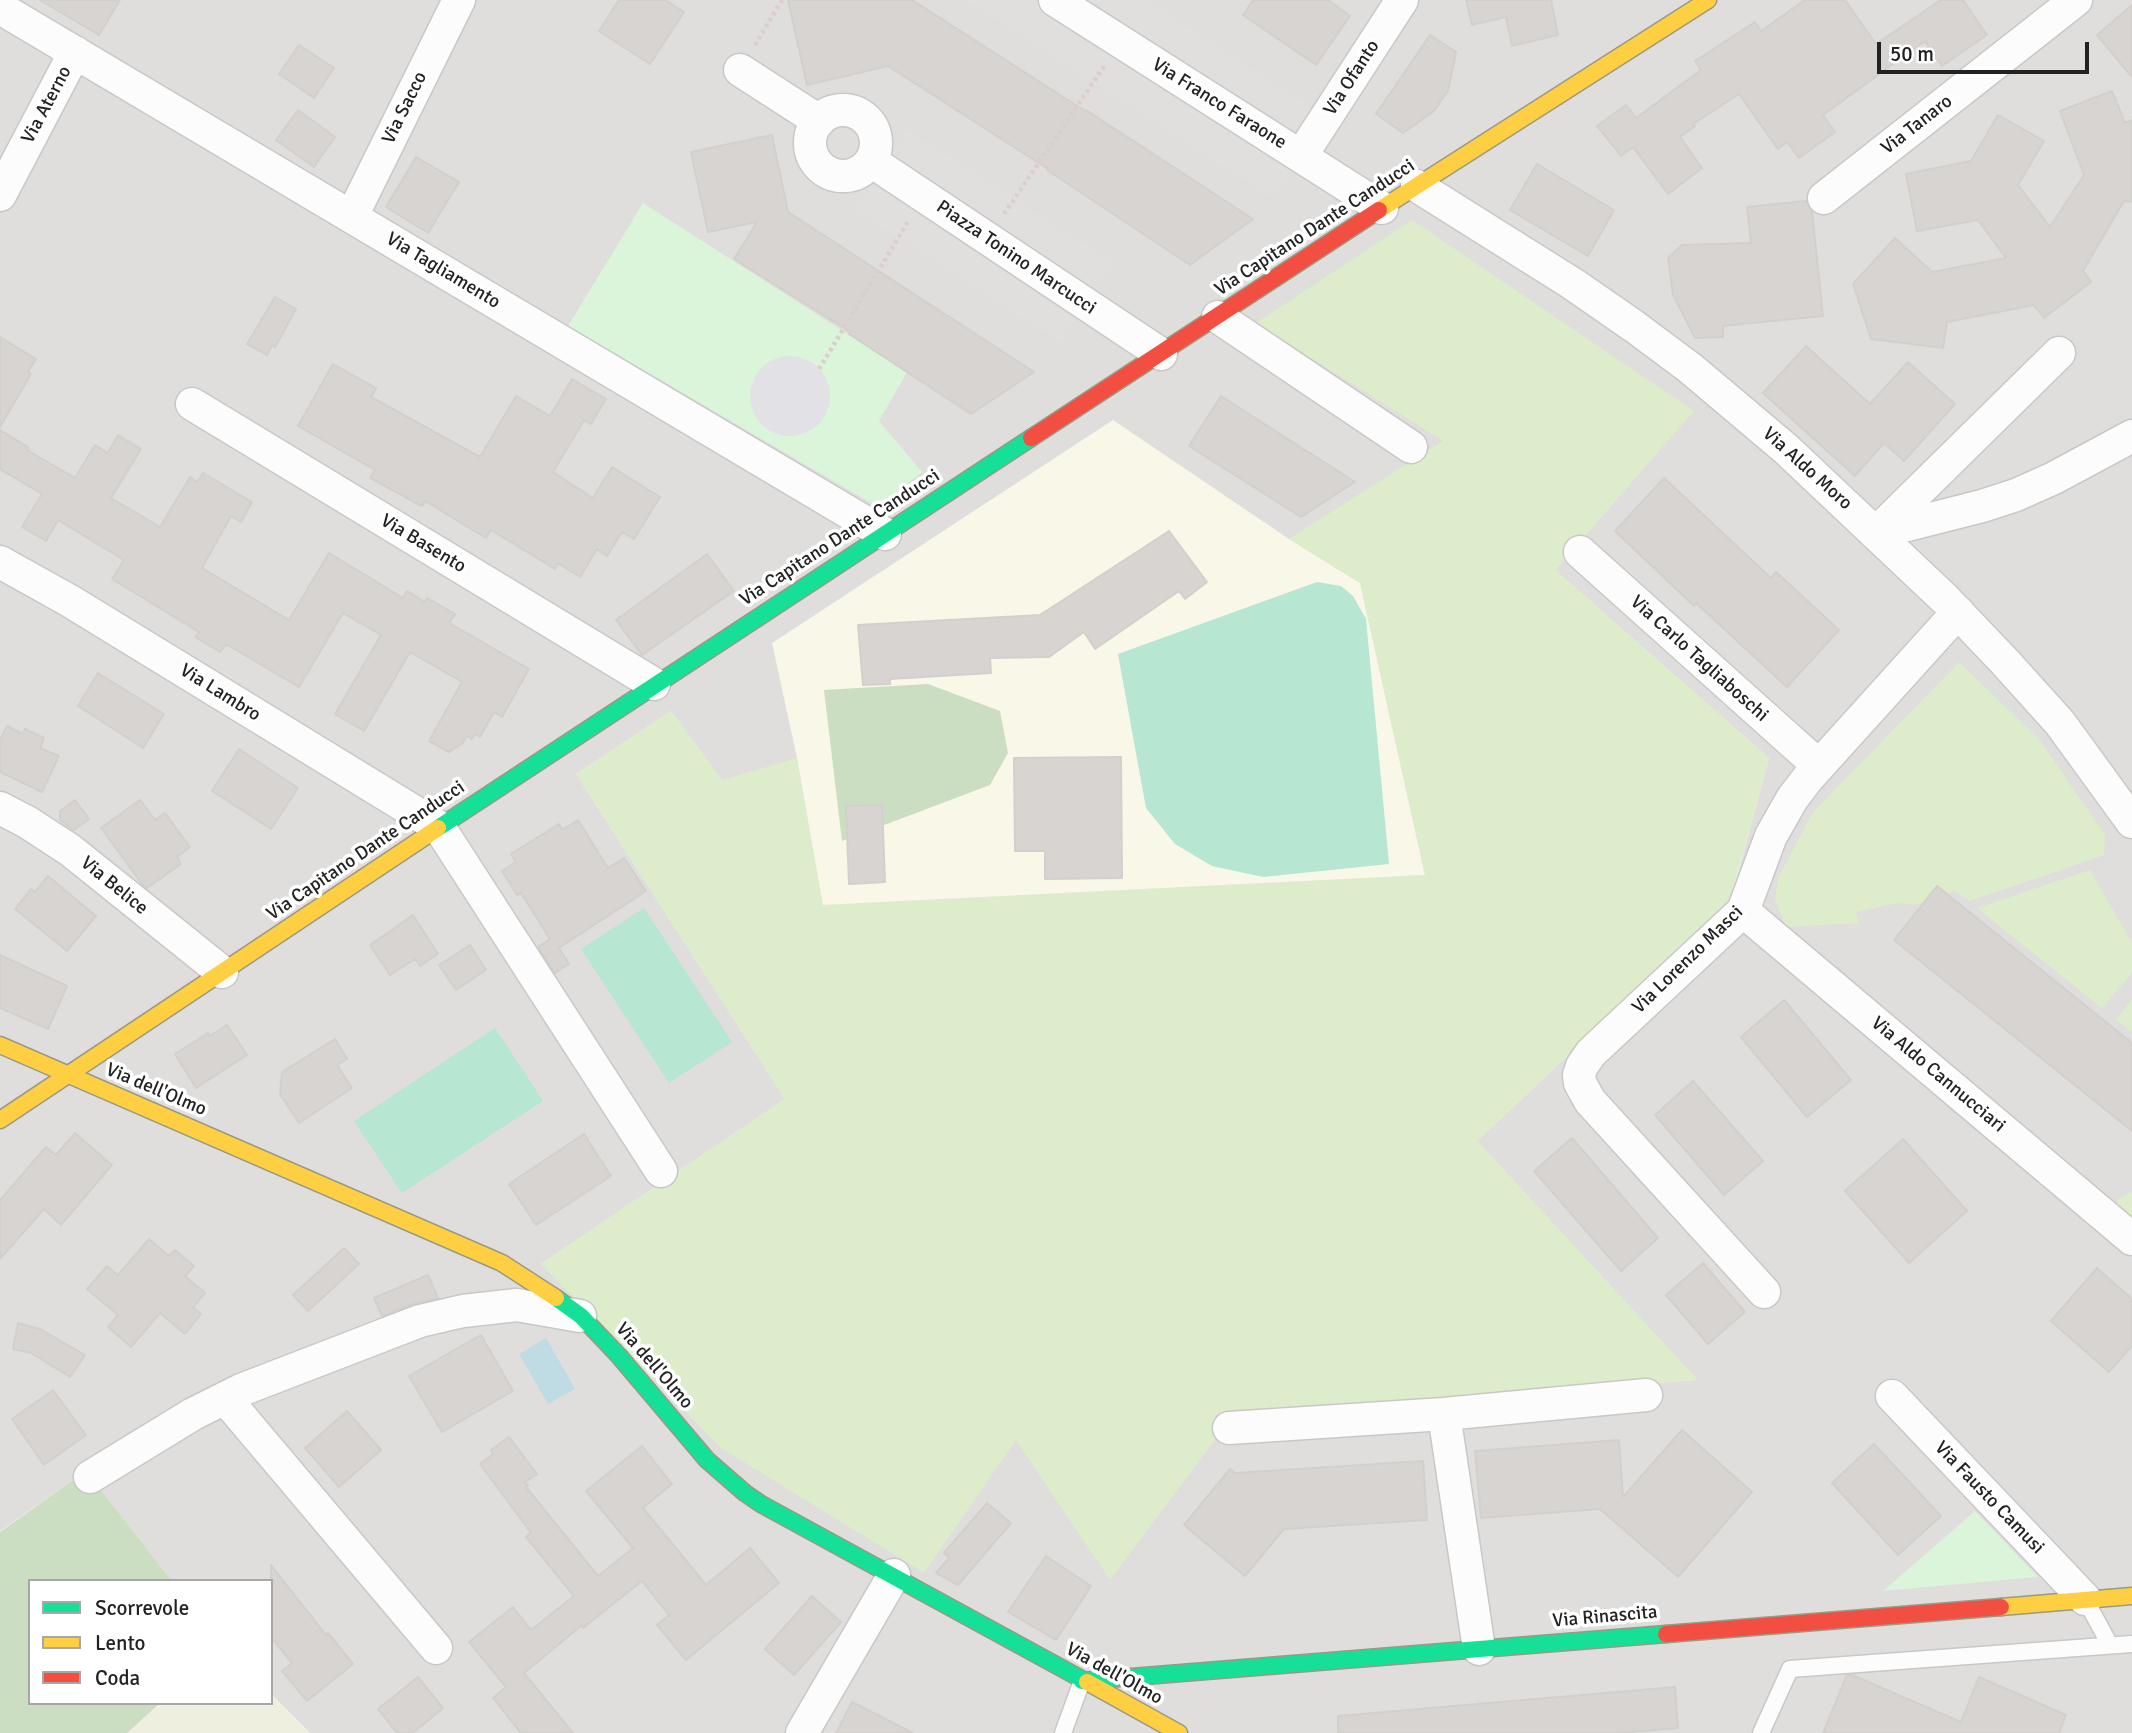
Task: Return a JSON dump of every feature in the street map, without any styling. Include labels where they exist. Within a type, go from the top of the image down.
[{"type":"street","name":"Via Sacco","points":[[352,216],[459,0]]},
{"type":"street","name":"Via Franco Faraone","points":[[1055,0],[1382,208]]},
{"type":"street","name":"Via Ofanto","points":[[1301,156],[1402,0]]},
{"type":"street","name":"Via Capitano Dante Canducci","points":[[0,1121],[654,684],[1382,208],[1708,0]]},
{"type":"street","name":"Via Tanaro","points":[[1824,198],[2076,0]]},
{"type":"street","name":"Via Tagliamento","points":[[0,8],[885,534]]},
{"type":"street","name":"Via Aterno","points":[[0,195],[75,52]]},
{"type":"street","points":[[740,70],[819,121]]},
{"type":"street","points":[[848,111],[867,121],[876,140],[871,161],[864,169],[854,175],[833,175],[823,170],[811,152],[810,141],[819,121],[827,114],[848,111]]},
{"type":"street","name":"Piazza Tonino Marcucci","points":[[871,161],[1161,354]]},
{"type":"street","name":"Via Aldo Moro","points":[[1417,186],[1593,298],[1690,368],[1786,449],[1958,612],[2005,662],[2060,723],[2132,822]]},
{"type":"street","points":[[1218,317],[1411,447]]},
{"type":"street","points":[[1876,533],[2059,353]]},
{"type":"street","name":"Via Basento","points":[[192,404],[654,684]]},
{"type":"street","points":[[1876,533],[2016,495],[2132,436]]},
{"type":"street","name":"Via Carlo Tagliaboschi","points":[[1580,552],[1819,766]]},
{"type":"street","name":"Via Lambro","points":[[0,562],[70,601],[439,827]]},
{"type":"street","name":"Via Lorenzo Masci","points":[[1764,1292],[1590,1101],[1579,1075],[1587,1057],[1743,911],[1777,823],[1791,799],[1958,612]]},
{"type":"street","name":"Via Belice","points":[[0,808],[70,850],[222,972]]},
{"type":"street","points":[[439,827],[660,1171]]},
{"type":"street","name":"Via Aldo Cannucciari","points":[[1743,911],[2132,1239]]},
{"type":"street","name":"Via dell'Olmo","points":[[0,1045],[489,1256],[534,1282],[581,1316],[619,1356],[698,1450],[732,1482],[761,1504],[1179,1733]]},
{"type":"street","points":[[90,1476],[225,1398],[282,1373],[441,1315],[517,1305],[581,1316]]},
{"type":"street","points":[[1228,1428],[1444,1414],[1646,1395]]},
{"type":"street","name":"Via Fausto Camusi","points":[[1892,1396],[2085,1599]]},
{"type":"street","points":[[225,1398],[436,1648]]},
{"type":"street","points":[[1444,1414],[1479,1649]]},
{"type":"street","points":[[802,1733],[894,1575]]},
{"type":"street","name":"Via Rinascita","points":[[1082,1681],[2132,1595]]},
{"type":"lane","points":[[2085,1599],[2110,1645]]},
{"type":"lane","points":[[1761,1733],[1790,1669],[2132,1644]]},
{"type":"lane","points":[[1063,1733],[1082,1681]]},
{"type":"path","points":[[740,70],[782,0]]},
{"type":"path","points":[[988,238],[1121,42]]},
{"type":"path","points":[[819,369],[924,196]]},
{"type":"shaded area","points":[[0,0],[2132,0],[2132,1733],[310,1733],[273,1696],[273,1579],[170,1579],[86,1471],[0,1531]],"holes":[[[1693,411],[1555,570],[1769,758],[1730,903],[1477,1141],[1697,1380],[1235,1413],[1016,1440],[541,1264],[785,1099],[576,774],[671,711],[722,780],[1425,875],[1360,583],[1444,441]]]},
{"type":"shaded area","points":[[965,0],[1146,0],[1326,116],[1273,199]]},
{"type":"shaded area","points":[[907,129],[1113,262],[1061,343],[855,210]]},
{"type":"shaded area","points":[[790,356],[805,359],[818,368],[827,381],[830,396],[827,411],[818,424],[805,433],[790,436],[775,433],[762,424],[753,411],[750,396],[753,381],[762,368],[775,359]]},
{"type":"shaded area","points":[[1113,420],[1289,539],[1360,583],[1425,875],[822,905],[797,758],[772,643]]},
{"type":"green space","points":[[643,203],[907,372],[879,421],[922,472],[878,507],[568,326]],"holes":[[[826,380],[829,405],[793,436],[769,430],[759,421]]]},
{"type":"green space","points":[[1412,220],[1694,411],[1555,570],[1769,758],[1729,903],[1477,1141],[1698,1380],[1235,1413],[1110,1580],[1016,1440],[924,1573],[721,1448],[541,1264],[785,1099],[576,774],[671,711],[722,780],[797,758],[823,905],[1425,875],[1360,583],[1289,539],[1443,441],[1256,323]]},
{"type":"green space","points":[[1317,582],[1341,586],[1353,596],[1366,619],[1389,864],[1263,877],[1212,866],[1175,844],[1146,808],[1118,654]]},
{"type":"green space","points":[[1959,662],[2039,739],[2105,835],[2104,855],[1970,901],[1954,891],[1915,905],[1898,903],[1856,912],[1859,923],[1786,927],[1775,900],[1778,878],[1813,812]]},
{"type":"green space","points":[[928,684],[1000,711],[1008,753],[990,785],[842,841],[824,690]]},
{"type":"green space","points":[[2090,870],[2132,943],[2132,973],[2102,1008],[1977,908]]},
{"type":"green space","points":[[644,908],[732,1042],[669,1083],[581,949]]},
{"type":"green space","points":[[2132,999],[2132,1032],[2116,1020]]},
{"type":"green space","points":[[495,1028],[543,1101],[402,1193],[354,1121]]},
{"type":"green space","points":[[2132,1192],[2132,1217],[2117,1207],[2118,1198]]},
{"type":"green space","points":[[86,1471],[170,1579],[28,1579],[28,1705],[158,1705],[127,1733],[0,1733],[0,1532]]},
{"type":"green space","points":[[1975,1511],[2038,1577],[1883,1591]]},
{"type":"green space","points":[[273,1696],[310,1733],[127,1733],[158,1705],[273,1705]]},
{"type":"water","points":[[546,1338],[575,1389],[548,1404],[519,1354]]},
{"type":"building","points":[[40,0],[120,0],[99,35]]},
{"type":"building","points":[[619,0],[665,0],[684,12],[650,64],[599,31]]},
{"type":"building","points":[[788,0],[912,0],[1253,219],[1190,265],[888,66],[807,85]]},
{"type":"building","points":[[1253,0],[1328,0],[1350,16],[1316,65],[1243,15]]},
{"type":"building","points":[[1466,0],[1551,0],[1558,35],[1512,46],[1506,17],[1472,25]]},
{"type":"building","points":[[1805,0],[1845,0],[1876,44],[1941,0],[1963,0],[1987,35],[1942,66],[1925,41],[1823,115],[1835,132],[1799,158],[1787,142],[1778,149],[1739,94],[1693,124],[1695,126],[1680,137],[1702,168],[1668,194],[1633,147],[1621,156],[1597,126],[1626,105],[1636,118],[1701,70],[1695,61],[1755,22],[1761,31]]},
{"type":"building","points":[[2132,5],[2132,77],[2097,35]]},
{"type":"building","points":[[1430,35],[1456,52],[1448,91],[1433,112],[1403,133],[1376,114]]},
{"type":"building","points":[[299,45],[334,68],[314,98],[279,74]]},
{"type":"building","points":[[2112,91],[2125,123],[2132,120],[2132,202],[2124,201],[2083,271],[2091,282],[2044,318],[2034,305],[1947,322],[1943,348],[1871,339],[1853,284],[1895,238],[1932,272],[2006,258],[1978,220],[1917,231],[1906,174],[1971,161],[1998,115],[2044,141],[2018,185],[2050,227],[2084,175],[2060,111]]},
{"type":"building","points":[[298,110],[335,137],[314,167],[276,140]]},
{"type":"building","points":[[772,135],[788,212],[1034,372],[971,414],[849,334],[850,332],[734,259],[757,222],[708,232],[691,152]]},
{"type":"building","points":[[416,157],[459,182],[428,233],[386,207]]},
{"type":"building","points":[[1537,164],[1614,210],[1588,256],[1510,210]]},
{"type":"building","points":[[1806,201],[1812,211],[1823,316],[1723,326],[1723,337],[1695,338],[1673,295],[1668,258],[1682,245],[1751,243],[1747,207]]},
{"type":"building","points":[[275,297],[296,309],[275,347],[272,345],[267,355],[247,344]]},
{"type":"building","points":[[0,337],[36,359],[28,372],[31,374],[0,427]]},
{"type":"building","points":[[1806,346],[1870,404],[1908,362],[1955,404],[1904,461],[1884,443],[1855,476],[1763,393]]},
{"type":"building","points":[[333,364],[376,388],[371,397],[480,457],[516,396],[550,416],[572,379],[606,399],[591,424],[584,420],[553,472],[593,498],[612,467],[660,497],[634,539],[622,532],[607,556],[597,549],[580,577],[558,563],[555,569],[491,530],[486,538],[425,501],[422,506],[370,478],[375,470],[298,426]]},
{"type":"building","points":[[1221,396],[1355,482],[1301,517],[1189,446]]},
{"type":"building","points":[[0,430],[28,447],[27,450],[75,478],[95,445],[108,453],[118,435],[141,449],[111,498],[160,527],[190,477],[197,482],[203,473],[252,502],[241,522],[231,516],[202,568],[289,620],[329,553],[403,598],[407,591],[425,602],[427,598],[455,614],[449,623],[529,669],[502,717],[494,712],[480,737],[475,734],[472,739],[467,736],[463,743],[449,752],[429,741],[462,682],[410,652],[364,731],[335,714],[381,635],[343,613],[299,687],[226,644],[220,652],[195,637],[199,632],[112,579],[124,560],[58,520],[46,541],[22,527],[42,494],[0,469]]},
{"type":"building","points":[[1664,478],[1771,578],[1776,572],[1839,630],[1787,687],[1696,603],[1694,606],[1615,531]]},
{"type":"building","points":[[1169,531],[1207,582],[1185,599],[1179,591],[1095,649],[1084,632],[1049,657],[990,658],[991,673],[890,679],[890,684],[863,685],[858,625],[1040,615]]},
{"type":"building","points":[[707,554],[734,591],[642,655],[616,620]]},
{"type":"building","points":[[98,673],[164,714],[143,748],[78,706]]},
{"type":"building","points":[[7,726],[23,734],[25,729],[44,738],[40,748],[59,756],[42,792],[0,772],[0,740]]},
{"type":"building","points":[[239,749],[298,788],[271,829],[212,791]]},
{"type":"building","points":[[1121,757],[1122,878],[1045,879],[1045,851],[1015,851],[1014,758]]},
{"type":"building","points":[[75,800],[89,819],[74,830],[60,820],[60,811]]},
{"type":"building","points":[[140,800],[155,820],[165,813],[190,847],[177,857],[181,864],[147,888],[101,828]]},
{"type":"building","points":[[882,805],[885,882],[849,884],[846,806]]},
{"type":"building","points":[[578,820],[608,868],[624,858],[646,891],[559,948],[569,964],[555,973],[538,947],[550,939],[521,893],[517,895],[502,871],[516,862],[511,854],[559,824],[562,830]]},
{"type":"building","points":[[48,876],[96,916],[67,951],[15,909],[31,889],[35,892]]},
{"type":"building","points":[[1937,886],[2132,1043],[2132,1131],[1894,940]]},
{"type":"building","points":[[413,915],[438,954],[420,966],[415,959],[390,975],[370,945]]},
{"type":"building","points":[[470,945],[486,970],[456,990],[439,965]]},
{"type":"building","points":[[0,955],[67,986],[48,1029],[0,1008]]},
{"type":"building","points":[[1784,1000],[1851,1080],[1807,1117],[1741,1037]]},
{"type":"building","points":[[227,1025],[247,1055],[196,1088],[175,1054],[208,1033],[210,1036]]},
{"type":"building","points":[[335,1039],[347,1059],[337,1065],[352,1088],[299,1123],[280,1094],[282,1072]]},
{"type":"building","points":[[1693,1081],[1763,1161],[1724,1195],[1655,1115]]},
{"type":"building","points":[[75,1133],[112,1165],[61,1225],[44,1209],[0,1259],[0,1200],[46,1147],[56,1155]]},
{"type":"building","points":[[584,1134],[611,1176],[536,1225],[509,1184]]},
{"type":"building","points":[[1572,1138],[1658,1238],[1621,1271],[1534,1171]]},
{"type":"building","points":[[1903,1139],[1967,1211],[1909,1263],[1845,1191]]},
{"type":"building","points":[[149,1239],[169,1256],[175,1250],[194,1266],[185,1276],[205,1293],[193,1307],[201,1314],[185,1334],[160,1313],[131,1347],[108,1327],[118,1315],[87,1289],[107,1266],[118,1275]]},
{"type":"building","points":[[344,1248],[359,1264],[308,1311],[293,1295]]},
{"type":"building","points":[[1703,1263],[1745,1312],[1708,1344],[1666,1295]]},
{"type":"building","points":[[2097,1268],[2132,1299],[2132,1346],[2109,1372],[2051,1321]]},
{"type":"building","points":[[428,1275],[438,1298],[382,1316],[374,1298]]},
{"type":"building","points":[[18,1323],[40,1329],[85,1355],[70,1377],[31,1353],[13,1349]]},
{"type":"building","points":[[481,1335],[513,1391],[442,1432],[409,1376]]},
{"type":"building","points":[[53,1390],[86,1435],[44,1465],[12,1419]]},
{"type":"building","points":[[347,1411],[381,1450],[339,1487],[305,1448]]},
{"type":"building","points":[[1682,1430],[1752,1492],[1678,1577],[1600,1509],[1481,1518],[1475,1451],[1619,1440],[1623,1497]]},
{"type":"building","points":[[509,1437],[537,1474],[525,1482],[528,1486],[526,1487],[598,1576],[633,1548],[586,1491],[642,1446],[672,1484],[643,1508],[706,1585],[750,1548],[779,1583],[686,1660],[657,1625],[669,1615],[642,1581],[524,1673],[573,1733],[521,1733],[493,1698],[506,1687],[469,1642],[513,1607],[531,1630],[574,1596],[526,1537],[531,1533],[480,1464],[493,1454],[491,1450]]},
{"type":"building","points":[[1874,1444],[1941,1516],[1898,1555],[1832,1483]]},
{"type":"building","points":[[1423,1461],[1427,1520],[1284,1529],[1245,1576],[1184,1525],[1230,1469],[1235,1473]]},
{"type":"building","points":[[987,1503],[1011,1523],[958,1585],[936,1573],[949,1558],[944,1553]]},
{"type":"building","points":[[1046,1556],[1091,1586],[1056,1640],[1008,1612]]},
{"type":"building","points":[[271,1565],[326,1635],[328,1633],[353,1664],[307,1701],[282,1671],[292,1663],[273,1639]]},
{"type":"building","points":[[812,1596],[841,1622],[794,1675],[765,1649]]},
{"type":"building","points":[[1847,1675],[1961,1722],[1979,1677],[2066,1715],[2059,1733],[1823,1733]]},
{"type":"building","points":[[418,1677],[443,1708],[413,1733],[397,1733],[378,1709]]},
{"type":"building","points":[[1675,1687],[1678,1728],[1620,1733],[1338,1733],[1338,1716]]},
{"type":"building","points":[[852,1702],[913,1733],[836,1733]]},
{"type":"traffic: fast","points":[[438,828],[1031,438]]},
{"type":"traffic: fast","points":[[556,1298],[581,1316],[619,1356],[707,1460],[745,1493],[1087,1682]]},
{"type":"traffic: fast","points":[[1082,1681],[1666,1634]]},
{"type":"traffic: slow","points":[[1379,210],[1708,0]]},
{"type":"traffic: slow","points":[[0,1120],[438,828]]},
{"type":"traffic: slow","points":[[0,1045],[502,1263],[556,1298]]},
{"type":"traffic: slow","points":[[2001,1607],[2132,1596]]},
{"type":"traffic: slow","points":[[1087,1682],[1179,1733]]},
{"type":"traffic: jam","points":[[1031,438],[1379,210]]},
{"type":"traffic: jam","points":[[1666,1634],[2001,1607]]}]
